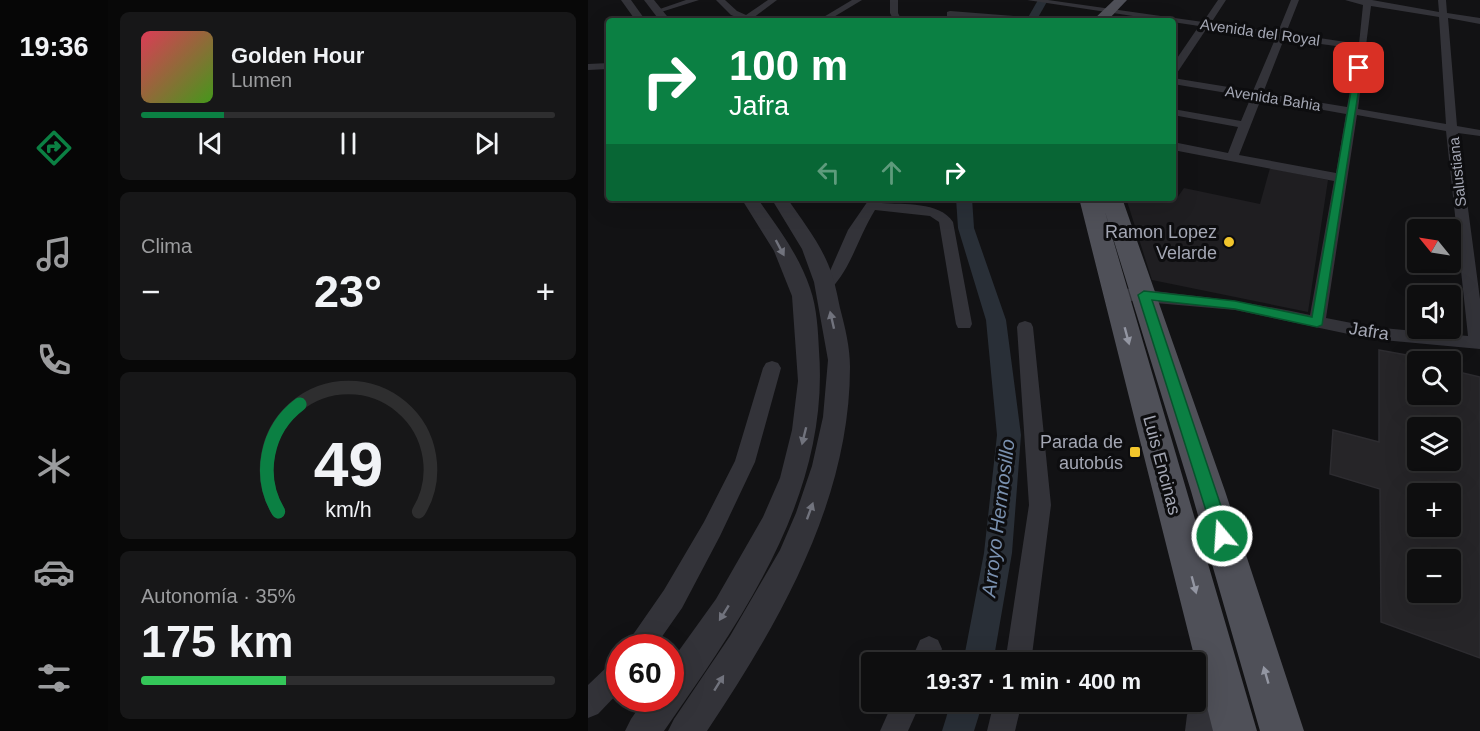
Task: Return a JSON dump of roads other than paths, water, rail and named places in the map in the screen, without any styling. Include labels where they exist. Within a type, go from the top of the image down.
[{"type":"main road","points":[[1117,11],[1134,0]]},
{"type":"main road","name":"Luis Encinas","points":[[1091,201],[1130,295],[1234,731]]},
{"type":"main road","points":[[1112,201],[1130,295],[1258,650],[1282,731]]},
{"type":"street","points":[[626,0],[639,18]]},
{"type":"street","points":[[649,0],[664,18]]},
{"type":"street","points":[[658,11],[695,0]]},
{"type":"street","points":[[720,0],[743,18]]},
{"type":"street","points":[[746,18],[773,0]]},
{"type":"street","points":[[826,18],[858,0]]},
{"type":"street","points":[[1015,18],[1029,0]]},
{"type":"street","name":"Avenida del Royal","points":[[1029,0],[1161,18]]},
{"type":"street","points":[[1176,67],[1222,0]]},
{"type":"street","points":[[1232,157],[1295,0]]},
{"type":"street","points":[[1349,0],[1443,9],[1480,19]]},
{"type":"street","points":[[890,1],[897,18]]},
{"type":"street","points":[[1317,322],[1371,1]]},
{"type":"street","name":"Salustiana","points":[[1443,9],[1452,129],[1478,343]]},
{"type":"street","points":[[950,14],[992,18]]},
{"type":"street","name":"Avenida del Royal","points":[[1176,20],[1363,47]]},
{"type":"street","points":[[588,67],[606,66]]},
{"type":"street","name":"Avenida Bahia","points":[[1176,82],[1480,133]]},
{"type":"street","points":[[1176,113],[1245,125]]},
{"type":"street","points":[[1176,147],[1340,178]]},
{"type":"street","points":[[684,671],[748,574],[777,518],[796,471],[808,421],[810,353],[800,287],[772,234],[751,201]]},
{"type":"street","points":[[686,731],[766,607],[802,533],[827,463],[834,422],[839,365],[835,330],[815,257],[781,201]]},
{"type":"street","points":[[824,286],[837,273],[855,230],[874,202],[933,212],[942,216],[946,222],[964,324]]},
{"type":"street","name":"Jafra","points":[[1130,295],[1235,305],[1372,333],[1478,343]]},
{"type":"street","points":[[1020,652],[1040,506],[1025,327]]},
{"type":"street","points":[[649,634],[673,599],[746,462],[772,368]]},
{"type":"street","points":[[1199,731],[1201,715],[1220,680]]},
{"type":"street","points":[[588,704],[606,686]]},
{"type":"street","points":[[643,731],[657,712]]},
{"type":"street","points":[[894,731],[903,712]]},
{"type":"street","points":[[1001,731],[1006,712]]},
{"type":"waterway","name":"Arroyo Hermosillo","points":[[1033,18],[1043,0]]},
{"type":"waterway","name":"Arroyo Hermosillo","points":[[964,201],[966,228],[996,320],[1009,435],[998,553],[980,652]]},
{"type":"waterway","name":"Arroyo Hermosillo","points":[[958,731],[964,712]]},
{"type":"place","name":"Ramon Lopez Velarde","points":[[1229,242]]},
{"type":"place","name":"Parada de autobús","points":[[1135,452]]}]
